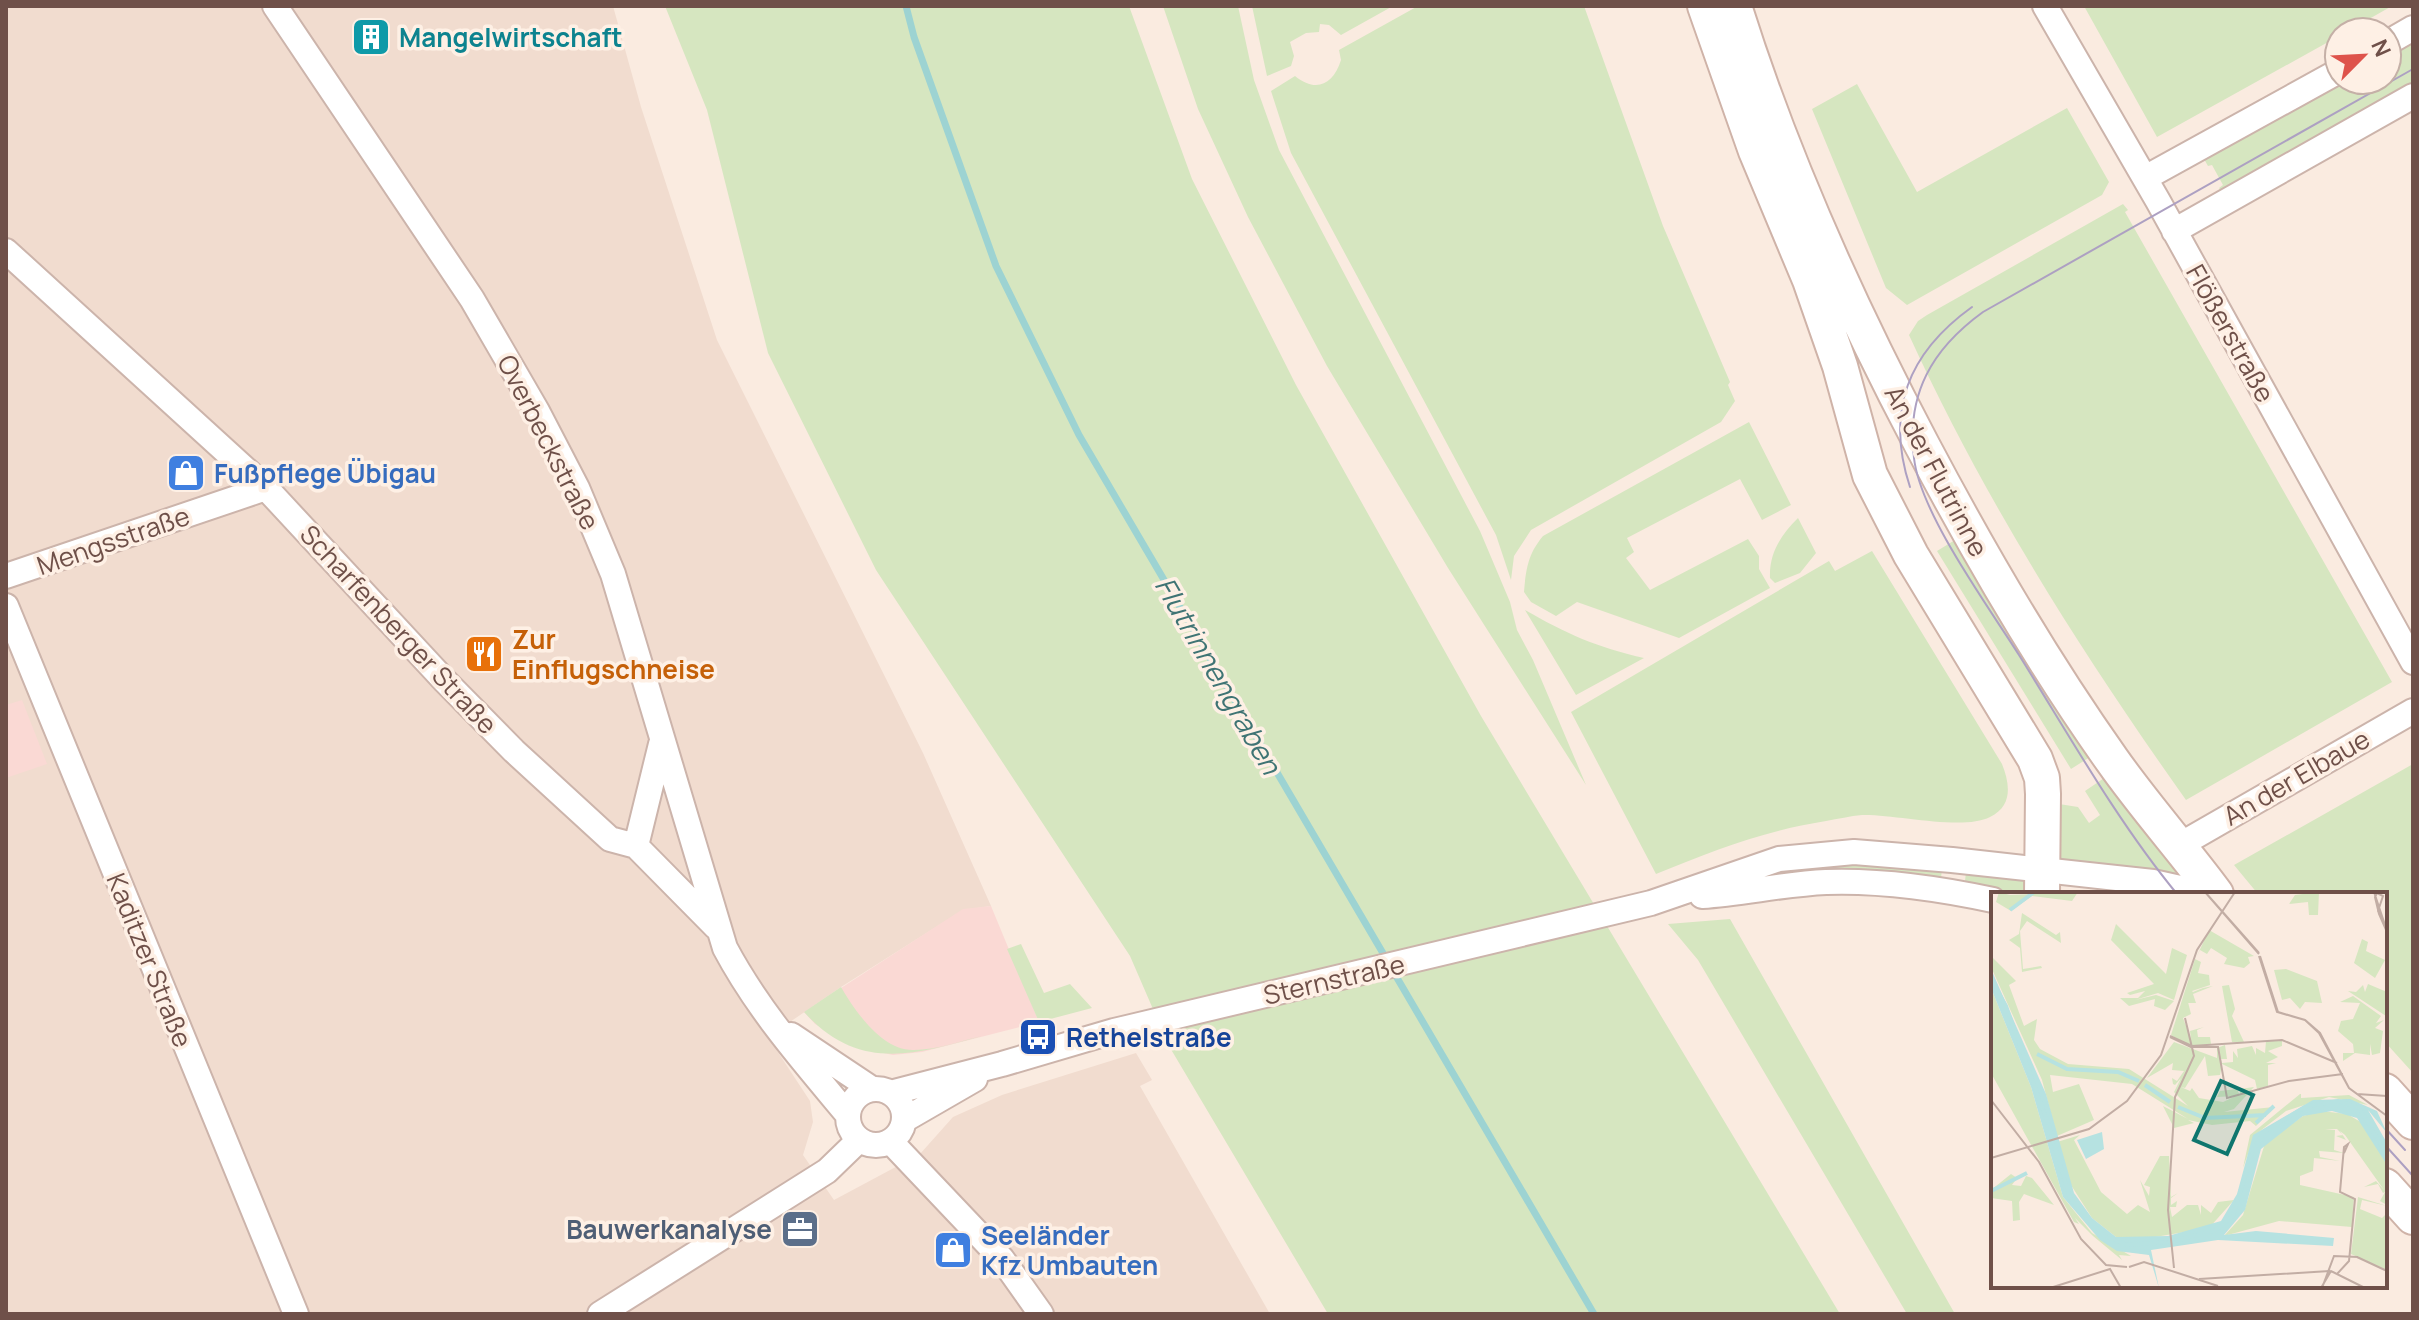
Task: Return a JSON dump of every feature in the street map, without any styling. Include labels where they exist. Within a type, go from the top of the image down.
[{"type":"street","name":"Overbeckstraße","points":[[275,6],[472,299],[537,411],[577,488],[613,574],[718,928]]},
{"type":"street","name":"An der Flutrinne","points":[[1705,6],[1756,151],[1810,280],[1840,366],[1870,475],[1911,555],[2035,759],[2042,778],[2043,794],[2042,882]]},
{"type":"street","name":"An der Flutrinne","points":[[1734,6],[1781,141],[1825,247],[1871,350],[1964,524],[2035,643],[2110,758],[2215,892]]},
{"type":"street","name":"Flößerstraße","points":[[2045,6],[2145,178],[2413,662]]},
{"type":"street","points":[[2145,178],[2323,80]]},
{"type":"street","points":[[2174,231],[2413,96]]},
{"type":"street","name":"Scharfenberger Straße","points":[[6,251],[266,488],[514,751],[610,839],[636,846],[718,928],[745,986],[769,1020],[848,1115]]},
{"type":"street","name":"Mengsstraße","points":[[6,576],[266,488]]},
{"type":"street","name":"Kaditzer Straße","points":[[6,606],[296,1314]]},
{"type":"street","name":"An der Elbaue","points":[[2180,845],[2413,711]]},
{"type":"street","points":[[636,846],[662,741]]},
{"type":"street","name":"Sternstraße","points":[[881,1091],[1002,1064],[1138,1026],[1659,900],[1779,859],[1854,852],[2042,882],[2153,882],[2198,892]]},
{"type":"street","name":"Sternstraße","points":[[1659,900],[1828,882],[1887,882],[1991,900]]},
{"type":"street","name":"Scharfenberger Straße","points":[[769,1020],[881,1091]]},
{"type":"street","name":"Sternstraße","points":[[904,1120],[1002,1064]]},
{"type":"street","points":[[881,1091],[901,1104],[904,1120],[891,1142],[875,1146],[859,1140],[852,1133],[848,1115],[856,1097],[881,1091]]},
{"type":"street","points":[[2387,1093],[2413,1122]]},
{"type":"street","points":[[600,1314],[827,1171],[859,1140]]},
{"type":"street","points":[[891,1142],[1002,1259],[1041,1314]]},
{"type":"street","points":[[2387,1188],[2413,1217]]},
{"type":"shaded area","points":[[6,6],[613,6],[641,107],[717,340],[923,753],[991,906],[963,910],[768,1037],[810,1101],[813,1122],[803,1155],[834,1200],[920,1154],[953,1117],[1002,1095],[1136,1053],[1152,1080],[1140,1086],[1270,1314],[6,1314]]},
{"type":"shaded area","points":[[22,700],[47,764],[6,778],[6,705]]},
{"type":"shaded area","points":[[991,906],[1039,1022],[922,1052],[893,1055],[860,1048],[815,1024],[804,1012],[963,909]]},
{"type":"green space","points":[[665,6],[1129,6],[1192,179],[1296,385],[1481,716],[1840,1314],[1328,1314],[1169,1046],[1130,956],[876,570],[768,353],[707,110]]},
{"type":"green space","points":[[1163,6],[1238,6],[1254,80],[1279,150],[1480,531],[1510,602],[1517,630],[1533,660],[1586,785],[1448,568],[1327,366],[1248,217],[1198,109]]},
{"type":"green space","points":[[1252,6],[1393,6],[1341,35],[1329,25],[1320,24],[1319,32],[1306,33],[1290,42],[1294,56],[1291,66],[1267,76]]},
{"type":"green space","points":[[1418,6],[1584,6],[1663,226],[1730,382],[1728,385],[1735,401],[1721,422],[1531,530],[1514,556],[1511,580],[1496,535],[1291,153],[1271,91],[1295,76],[1310,84],[1323,84],[1338,69],[1341,60],[1339,50]]},
{"type":"green space","points":[[2084,6],[2392,6],[2374,16],[2323,16],[2323,45],[2157,137]]},
{"type":"green space","points":[[2413,41],[2413,88],[2403,94],[2403,46]]},
{"type":"green space","points":[[1857,84],[1917,192],[2067,108],[2109,182],[2102,195],[1907,305],[1886,288],[1812,109]]},
{"type":"green space","points":[[2323,92],[2323,96],[2399,96],[2224,195],[2219,188],[2223,185],[2212,165],[2208,166],[2204,159]]},
{"type":"green space","points":[[2123,204],[2392,682],[2186,800],[2036,574],[1969,456],[1909,335],[1918,321],[1927,315]]},
{"type":"green space","points":[[1749,422],[1791,505],[1762,520],[1740,479],[1627,538],[1634,552],[1626,558],[1650,590],[1748,539],[1759,556],[1759,569],[1770,588],[1679,638],[1577,602],[1556,616],[1531,602],[1524,592],[1527,569],[1534,549],[1543,536]]},
{"type":"green space","points":[[1798,518],[1816,553],[1800,573],[1775,583],[1770,578],[1774,553],[1781,538]]},
{"type":"green space","points":[[1955,540],[1996,612],[2090,757],[2071,769],[1937,551]]},
{"type":"green space","points":[[1872,551],[2002,764],[2008,787],[2003,807],[1978,821],[1946,822],[1862,815],[1803,825],[1740,842],[1656,874],[1571,712],[1829,561],[1835,571]]},
{"type":"green space","points":[[1525,610],[1582,639],[1644,658],[1576,695]]},
{"type":"green space","points":[[2413,764],[2413,1073],[2387,1044],[2387,892],[2256,892],[2234,865]]},
{"type":"green space","points":[[2113,772],[2179,872],[2170,874],[2056,861],[2059,804],[2078,807],[2089,823],[2100,815],[2085,791]]},
{"type":"green space","points":[[1847,865],[1942,869],[1941,878],[1891,873],[1783,876],[1782,871]]},
{"type":"green space","points":[[1966,872],[2034,880],[2038,892],[2012,892],[1965,881]]},
{"type":"green space","points":[[1730,919],[1955,1314],[1907,1314],[1698,960],[1668,924]]},
{"type":"green space","points":[[1021,944],[1044,993],[1070,984],[1092,1008],[1039,1022],[1007,949]]},
{"type":"green space","points":[[841,987],[871,1028],[902,1049],[931,1049],[982,1036],[933,1049],[910,1053],[866,1051],[845,1044],[824,1031],[804,1012]]},
{"type":"waterway","name":"Flutrinnengraben","points":[[906,6],[914,37],[996,266],[1079,435],[1387,960]]},
{"type":"waterway","name":"Flutrinnengraben","points":[[1393,971],[1594,1314]]},
{"type":"tram line","points":[[2175,892],[2075,747],[1942,532],[1919,480],[1914,458],[1914,413],[1919,393],[1926,375],[1950,341],[1983,312],[2413,69]]},
{"type":"tram line","points":[[1910,487],[1900,433],[1908,386],[1932,344],[1972,307]]},
{"type":"tram line","points":[[2387,1130],[2405,1150]]},
{"type":"tram line","points":[[2387,1147],[2413,1176]]},
{"type":"place","name":"Mangelwirtschaft","points":[[371,37]]},
{"type":"place","name":"Fußpflege Übigau","points":[[186,473]]},
{"type":"place","name":"Zur Einflugschneise","points":[[484,654]]},
{"type":"place","name":"Rethelstraße","points":[[1038,1037]]},
{"type":"place","name":"Bauwerkanalyse","points":[[800,1229]]},
{"type":"place","name":"Seeländer Kfz Umbauten","points":[[953,1250]]}]
